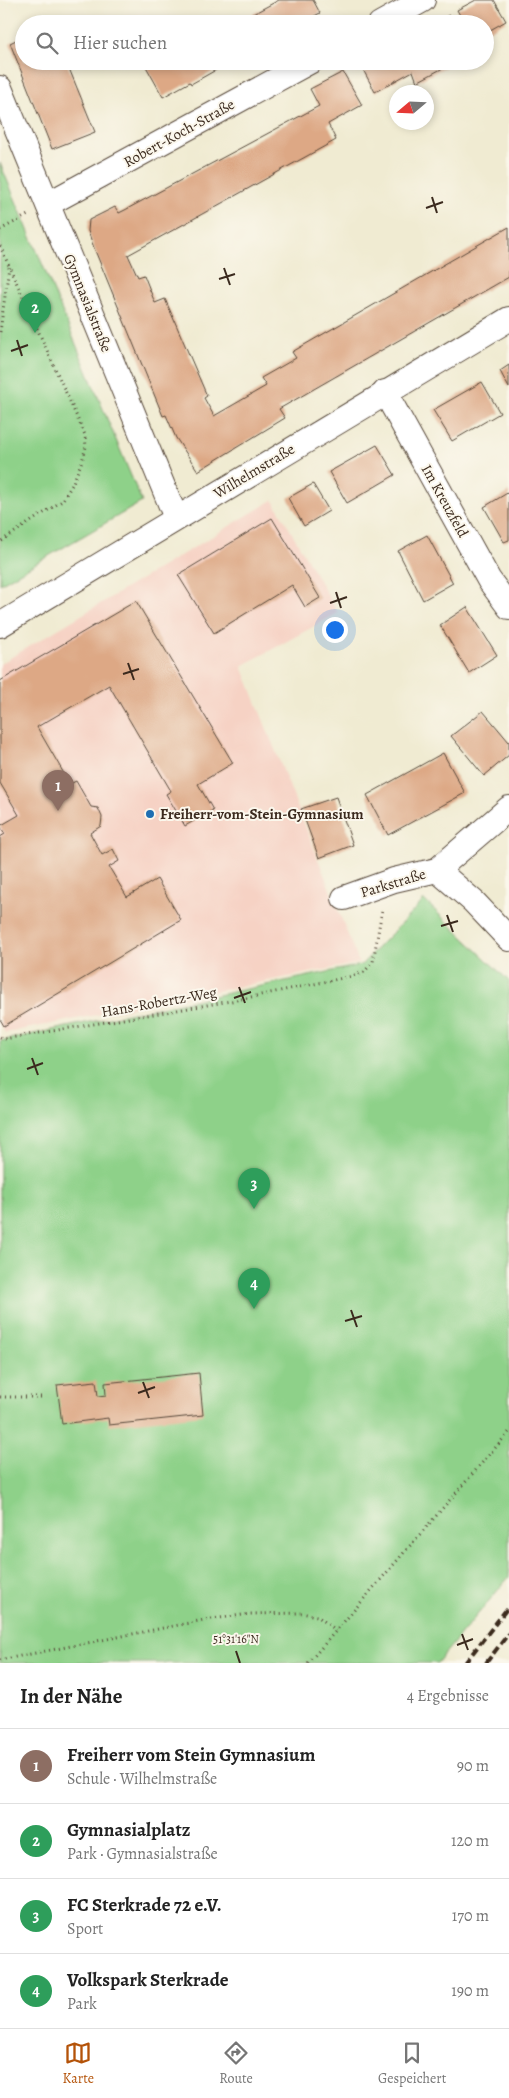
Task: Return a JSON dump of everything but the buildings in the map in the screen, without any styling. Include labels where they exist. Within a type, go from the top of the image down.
[{"type":"street","points":[[396,15],[423,0]]},
{"type":"street","name":"Robert-Koch-Straße","points":[[48,204],[294,70]]},
{"type":"street","name":"Gymnasialstraße","points":[[0,88],[176,518]]},
{"type":"street","name":"Wilhelmstraße","points":[[0,625],[509,319]]},
{"type":"street","name":"Im Kreuzfeld","points":[[385,392],[489,580],[509,607]]},
{"type":"street","name":"Parkstraße","points":[[344,898],[394,880],[437,870],[509,808]]},
{"type":"street","points":[[437,870],[474,902],[508,936]]},
{"type":"path","points":[[0,230],[48,204]]},
{"type":"path","points":[[0,246],[84,435],[86,447],[72,485],[62,501],[0,542]]},
{"type":"path","points":[[0,332],[9,266]]},
{"type":"path","name":"Hans-Robertz-Weg","points":[[0,1037],[4,1039],[231,1001],[353,976],[364,972],[373,962],[382,907]]},
{"type":"path","points":[[0,1397],[45,1397]]},
{"type":"path","points":[[308,1663],[509,1432]]},
{"type":"path","points":[[0,1660],[204,1620],[250,1614],[301,1613],[317,1616],[336,1630]]},
{"type":"shaded area","name":"Freiherr-vom-Stein-Gymnasium","points":[[273,500],[338,613],[242,666],[359,963],[5,1033],[0,1024],[0,664]]},
{"type":"green space","points":[[0,163],[142,502],[0,584]]},
{"type":"green space","points":[[424,900],[509,981],[509,1577],[437,1663],[0,1663],[0,1041],[361,965]]},
{"type":"railway","points":[[465,1663],[509,1606]]},
{"type":"railway","points":[[486,1663],[509,1633]]},
{"type":"place","name":"Gymnasialplatz","points":[[35,333]]},
{"type":"place","name":"Freiherr vom Stein Gymnasium","points":[[58,811]]},
{"type":"place","name":"Freiherr-vom-Stein-Gymnasium","points":[[150,814]]},
{"type":"place","name":"FC Sterkrade 72 e.V.","points":[[254,1209]]},
{"type":"place","name":"Volkspark Sterkrade","points":[[254,1309]]}]
